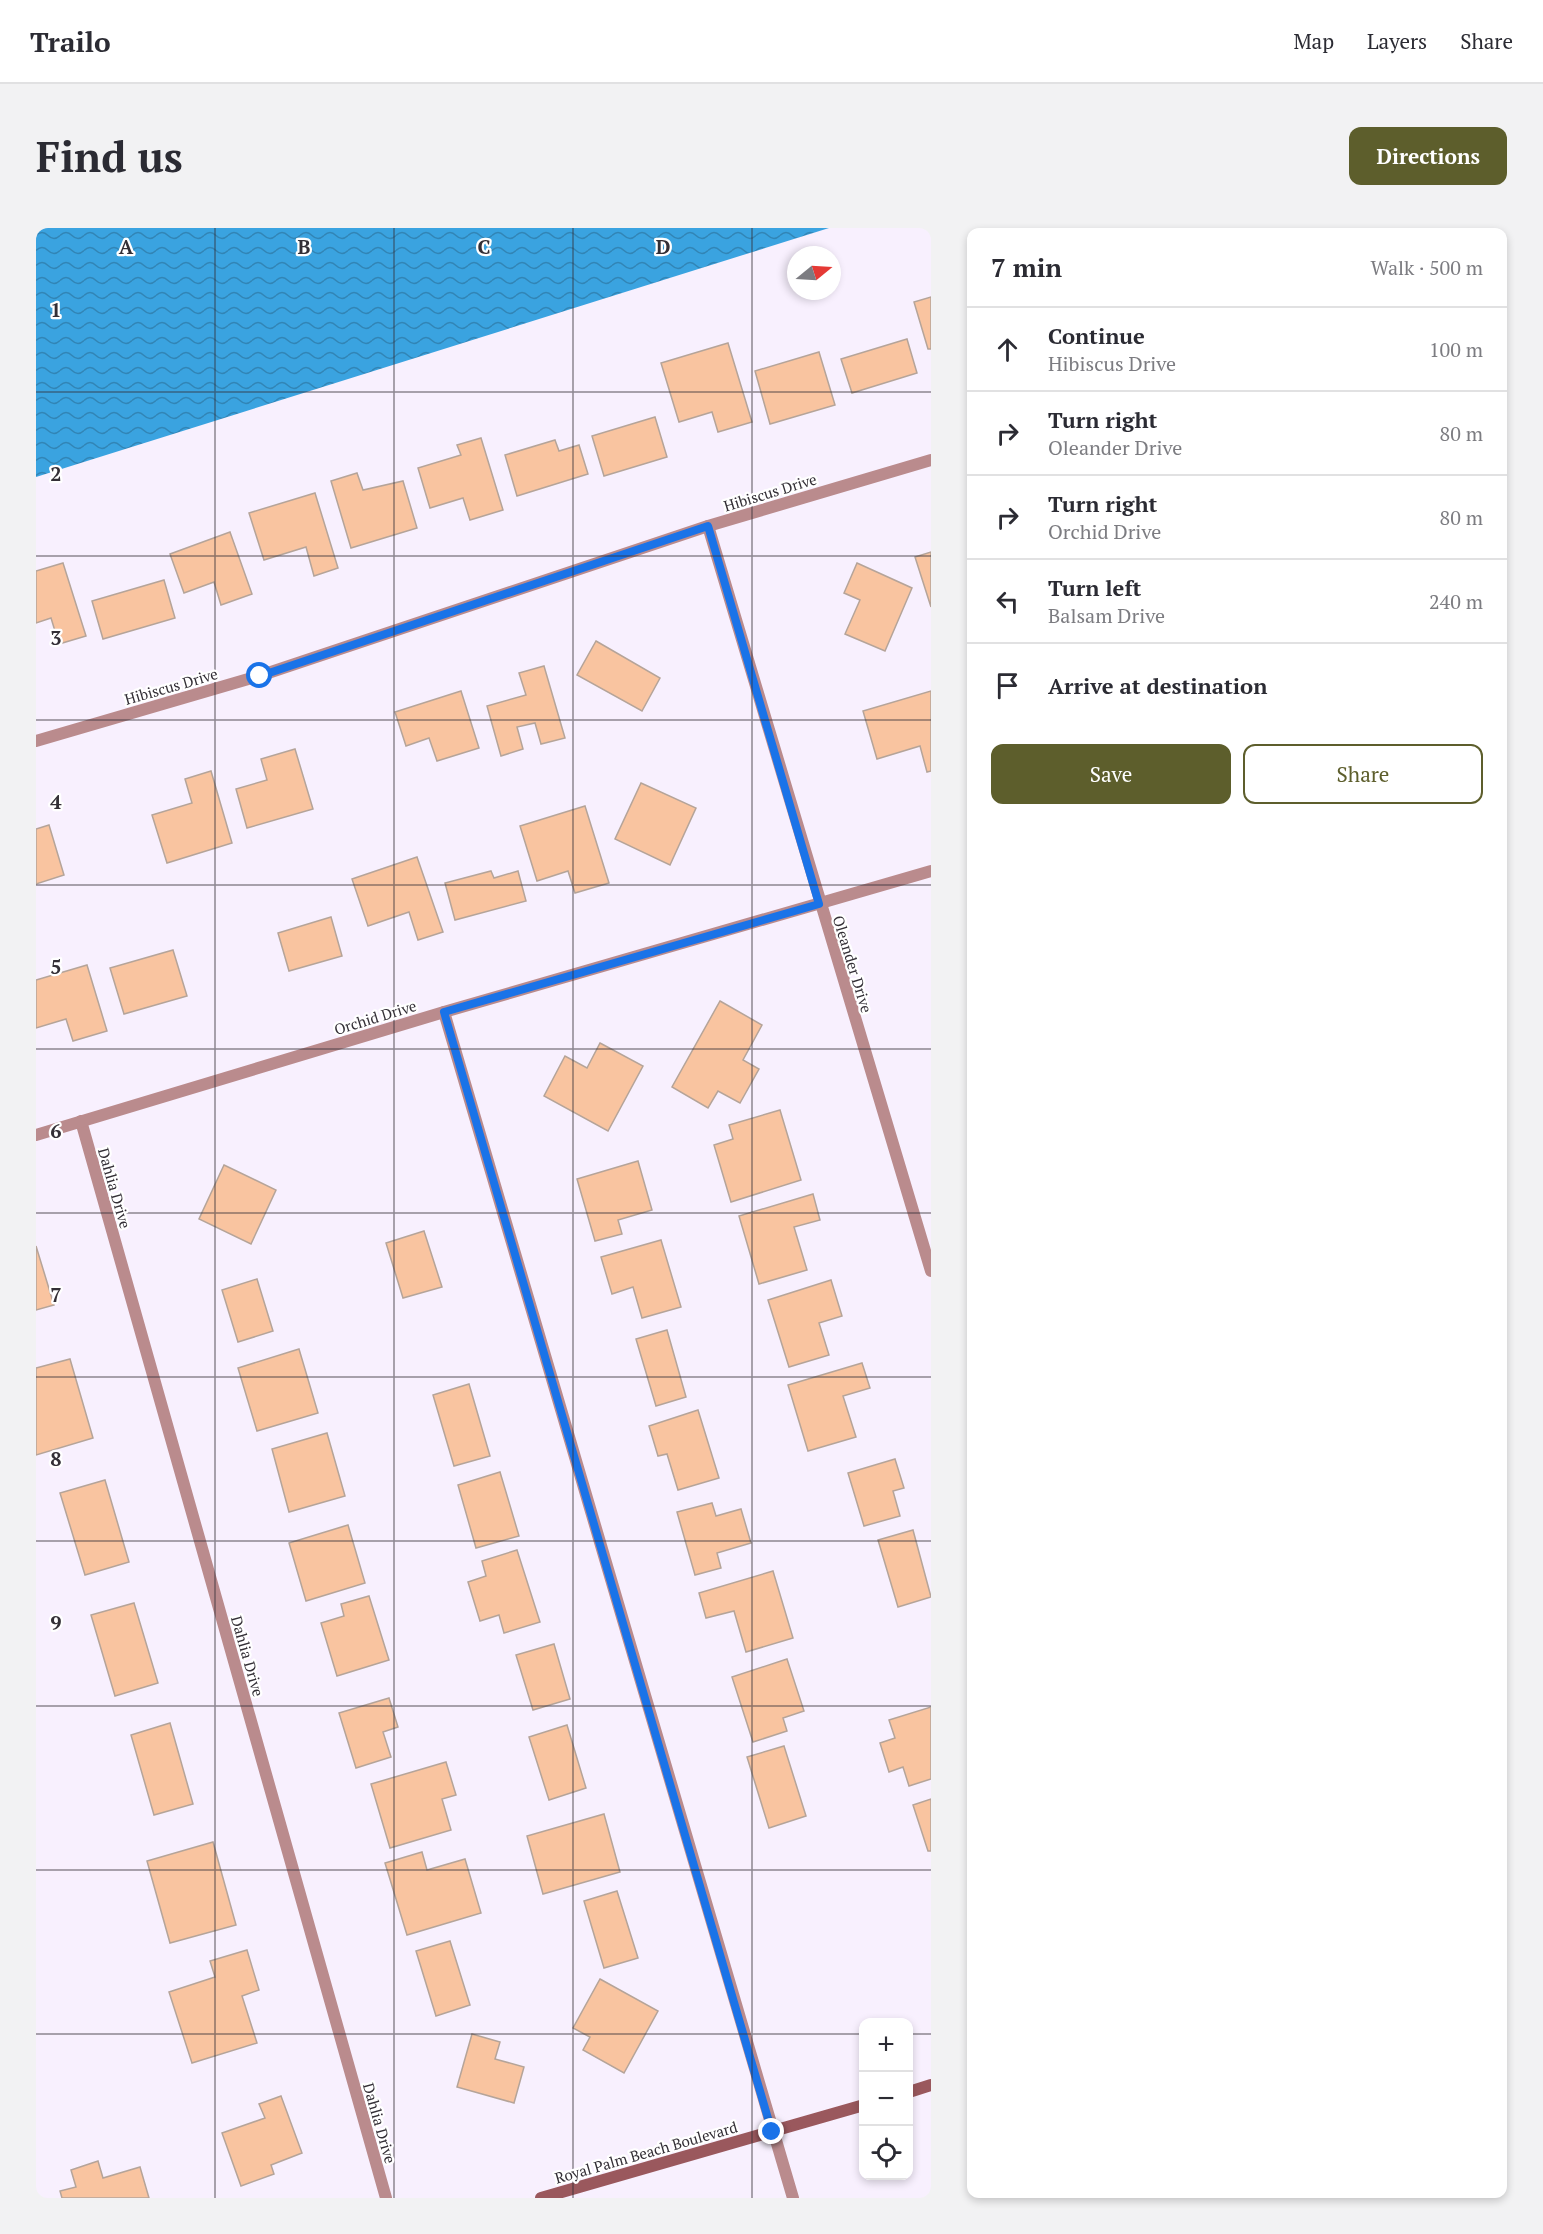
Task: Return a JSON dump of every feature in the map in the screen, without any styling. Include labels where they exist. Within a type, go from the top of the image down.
[{"type":"street","name":"Hibiscus Drive","points":[[36,741],[260,676],[708,526],[931,460]]},
{"type":"street","name":"Oleander Drive","points":[[708,526],[819,904],[931,1271]]},
{"type":"street","name":"Orchid Drive","points":[[36,1135],[444,1012],[931,871]]},
{"type":"street","points":[[444,1012],[793,2198]]},
{"type":"street","name":"Dahlia Drive","points":[[81,1121],[386,2198]]},
{"type":"street","points":[[913,2091],[931,2085]]},
{"type":"street","name":"Royal Palm Beach Boulevard","points":[[541,2198],[859,2106]]},
{"type":"water","points":[[36,228],[829,228],[36,477]]},
{"type":"building","points":[[931,297],[931,349],[928,349],[914,302]]},
{"type":"building","points":[[907,339],[917,373],[852,393],[841,359]]},
{"type":"building","points":[[728,343],[752,422],[718,432],[712,412],[679,422],[661,363]]},
{"type":"building","points":[[819,352],[835,405],[770,424],[755,371]]},
{"type":"building","points":[[655,417],[667,457],[604,476],[592,436]]},
{"type":"building","points":[[481,438],[503,510],[470,520],[463,498],[430,508],[418,468],[461,455],[457,445]]},
{"type":"building","points":[[555,440],[559,451],[579,445],[588,474],[517,496],[505,455]]},
{"type":"building","points":[[357,473],[363,490],[403,481],[417,528],[351,548],[331,481]]},
{"type":"building","points":[[315,493],[338,568],[314,576],[306,547],[264,560],[249,513]]},
{"type":"building","points":[[230,532],[252,594],[221,605],[214,582],[184,593],[170,554]]},
{"type":"building","points":[[931,552],[931,607],[915,557]]},
{"type":"building","points":[[63,563],[86,636],[59,644],[51,618],[36,623],[36,571]]},
{"type":"building","points":[[857,563],[912,588],[885,651],[845,634],[860,600],[844,593]]},
{"type":"building","points":[[164,580],[175,618],[103,639],[92,601]]},
{"type":"building","points":[[596,641],[660,678],[642,711],[577,675]]},
{"type":"building","points":[[544,666],[565,738],[541,744],[535,723],[517,727],[523,749],[501,756],[487,706],[526,695],[519,673]]},
{"type":"building","points":[[461,691],[479,748],[437,761],[429,738],[406,746],[395,712]]},
{"type":"building","points":[[931,691],[931,771],[927,772],[920,746],[877,759],[863,711]]},
{"type":"building","points":[[295,749],[313,809],[247,828],[236,789],[267,780],[261,759]]},
{"type":"building","points":[[211,771],[232,843],[167,863],[152,815],[192,803],[185,779]]},
{"type":"building","points":[[641,783],[696,808],[670,865],[615,839]]},
{"type":"building","points":[[585,806],[609,883],[575,893],[568,871],[537,881],[520,826]]},
{"type":"building","points":[[49,825],[64,875],[36,884],[36,829]]},
{"type":"building","points":[[417,857],[443,932],[418,940],[409,912],[368,926],[352,879]]},
{"type":"building","points":[[491,871],[494,878],[518,871],[526,901],[455,920],[445,883]]},
{"type":"building","points":[[331,917],[342,956],[289,971],[278,933]]},
{"type":"building","points":[[173,950],[187,996],[124,1014],[110,968]]},
{"type":"building","points":[[87,965],[107,1031],[73,1041],[66,1019],[36,1028],[36,980]]},
{"type":"building","points":[[720,1001],[762,1025],[743,1060],[759,1069],[740,1103],[718,1091],[708,1108],[672,1087]]},
{"type":"building","points":[[600,1043],[643,1066],[608,1131],[544,1096],[565,1056],[587,1068]]},
{"type":"building","points":[[780,1110],[801,1180],[731,1202],[714,1145],[733,1139],[729,1125]]},
{"type":"building","points":[[638,1161],[652,1210],[618,1220],[622,1234],[595,1241],[577,1179]]},
{"type":"building","points":[[224,1165],[276,1190],[251,1244],[199,1219]]},
{"type":"building","points":[[813,1194],[820,1220],[794,1227],[807,1270],[759,1284],[739,1216]]},
{"type":"building","points":[[424,1231],[442,1287],[403,1298],[386,1243]]},
{"type":"building","points":[[661,1240],[681,1307],[642,1318],[633,1287],[612,1294],[601,1257]]},
{"type":"building","points":[[36,1246],[54,1305],[36,1310]]},
{"type":"building","points":[[257,1279],[273,1331],[238,1342],[222,1290]]},
{"type":"building","points":[[831,1280],[842,1316],[819,1323],[829,1355],[789,1367],[768,1300]]},
{"type":"building","points":[[667,1330],[686,1397],[656,1406],[636,1339]]},
{"type":"building","points":[[299,1349],[318,1413],[257,1431],[238,1368]]},
{"type":"building","points":[[70,1359],[93,1438],[36,1455],[36,1368]]},
{"type":"building","points":[[862,1363],[870,1388],[843,1396],[856,1437],[808,1451],[788,1385]]},
{"type":"building","points":[[469,1384],[490,1456],[454,1466],[433,1395]]},
{"type":"building","points":[[698,1410],[719,1478],[678,1490],[667,1454],[658,1456],[649,1426]]},
{"type":"building","points":[[327,1433],[345,1496],[289,1512],[272,1449]]},
{"type":"building","points":[[895,1459],[904,1488],[893,1491],[900,1516],[864,1526],[848,1473]]},
{"type":"building","points":[[500,1472],[519,1536],[476,1548],[458,1485]]},
{"type":"building","points":[[105,1480],[129,1562],[85,1575],[60,1493]]},
{"type":"building","points":[[712,1503],[716,1516],[741,1509],[751,1543],[717,1553],[721,1568],[695,1575],[677,1512]]},
{"type":"building","points":[[348,1525],[365,1583],[306,1601],[289,1543]]},
{"type":"building","points":[[913,1530],[931,1597],[898,1607],[878,1540]]},
{"type":"building","points":[[517,1550],[540,1622],[504,1633],[499,1615],[480,1621],[468,1582],[486,1576],[482,1561]]},
{"type":"building","points":[[773,1571],[793,1638],[746,1652],[734,1611],[706,1618],[699,1593]]},
{"type":"building","points":[[369,1596],[389,1660],[337,1676],[321,1623],[344,1616],[341,1604]]},
{"type":"building","points":[[134,1603],[158,1683],[115,1696],[91,1615]]},
{"type":"building","points":[[554,1644],[570,1699],[533,1710],[516,1655]]},
{"type":"building","points":[[787,1659],[804,1711],[783,1718],[787,1731],[753,1742],[732,1677]]},
{"type":"building","points":[[389,1698],[398,1727],[383,1732],[391,1757],[356,1768],[339,1713]]},
{"type":"building","points":[[931,1707],[931,1779],[909,1786],[903,1767],[889,1772],[880,1743],[895,1738],[889,1720]]},
{"type":"building","points":[[170,1723],[193,1804],[154,1815],[131,1735]]},
{"type":"building","points":[[567,1725],[586,1788],[549,1800],[529,1737]]},
{"type":"building","points":[[784,1746],[806,1816],[769,1828],[747,1757]]},
{"type":"building","points":[[446,1762],[456,1795],[442,1799],[451,1830],[390,1848],[371,1784]]},
{"type":"building","points":[[931,1799],[931,1851],[928,1851],[913,1805]]},
{"type":"building","points":[[604,1814],[620,1872],[543,1894],[527,1836]]},
{"type":"building","points":[[213,1842],[236,1925],[170,1943],[147,1861]]},
{"type":"building","points":[[422,1852],[427,1870],[465,1859],[481,1913],[407,1935],[385,1863]]},
{"type":"building","points":[[617,1891],[638,1958],[604,1968],[584,1901]]},
{"type":"building","points":[[450,1941],[470,2005],[436,2016],[416,1951]]},
{"type":"building","points":[[247,1950],[259,1990],[242,1996],[257,2043],[192,2063],[169,1992],[215,1977],[210,1961]]},
{"type":"building","points":[[600,1979],[658,2011],[624,2073],[583,2050],[590,2037],[573,2028]]},
{"type":"building","points":[[472,2034],[500,2042],[495,2059],[524,2067],[514,2103],[457,2087]]},
{"type":"building","points":[[281,2096],[302,2153],[271,2165],[274,2174],[241,2186],[222,2133],[265,2118],[259,2104]]},
{"type":"building","points":[[98,2161],[103,2178],[140,2167],[149,2198],[62,2198],[60,2191],[76,2187],[71,2170]]},
{"type":"route","points":[[260,676],[708,526],[819,904],[444,1012],[772,2132]]}]
